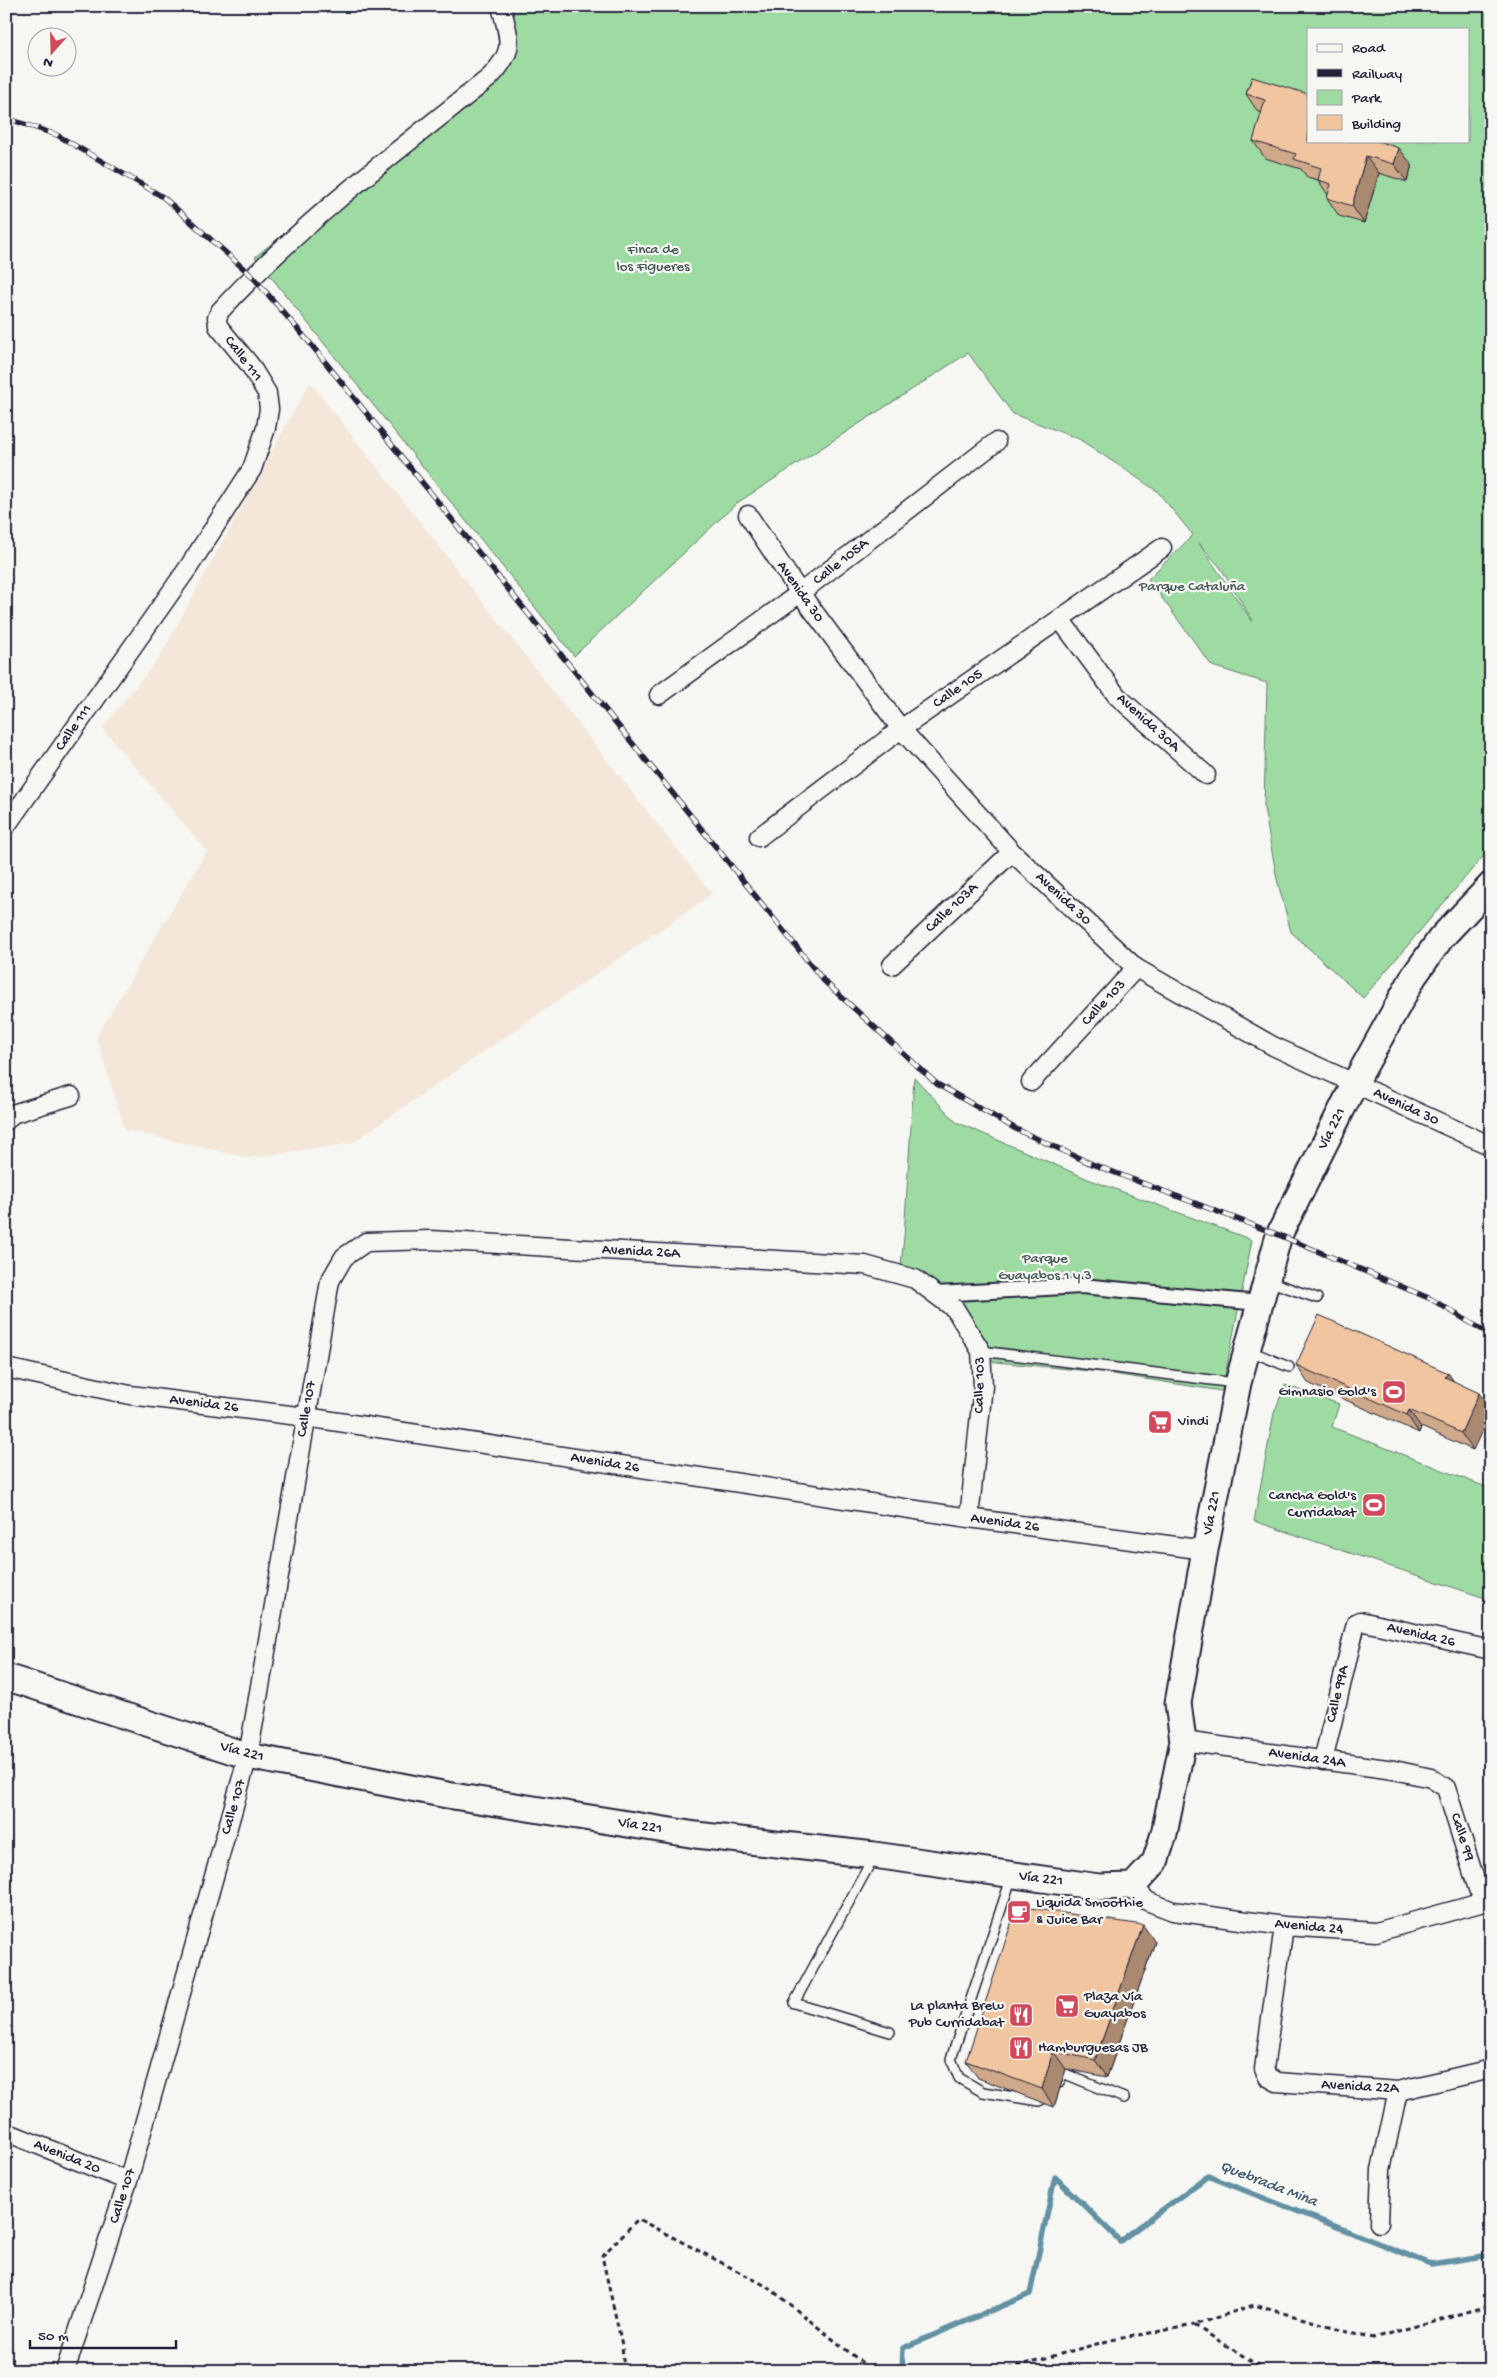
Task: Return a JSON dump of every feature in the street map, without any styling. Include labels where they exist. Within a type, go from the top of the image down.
[{"type":"main road","name":"Vía 221","points":[[6,1677],[248,1756],[447,1795],[696,1834],[874,1855],[1012,1876],[1099,1887],[1133,1886],[1155,1862],[1164,1834],[1183,1741],[1178,1703],[1205,1550],[1238,1383],[1279,1235],[1355,1083],[1414,976],[1441,938],[1491,885]]},
{"type":"street","name":"Calle 111","points":[[6,826],[188,568],[252,469],[266,428],[270,409],[267,393],[250,365],[218,326],[217,318],[220,311],[252,276],[307,226],[489,78],[504,62],[509,48],[500,6]]},
{"type":"street","name":"Calle 105A","points":[[659,695],[800,593],[996,442]]},
{"type":"street","name":"Avenida 30","points":[[748,515],[800,593],[902,729],[1012,852],[1136,968],[1273,1046],[1491,1146]]},
{"type":"street","name":"Calle 105","points":[[760,837],[902,729],[1162,548]]},
{"type":"street","name":"Avenida 30A","points":[[1060,619],[1118,696],[1206,774]]},
{"type":"street","name":"Calle 103A","points":[[892,965],[1012,852]]},
{"type":"street","name":"Calle 103","points":[[1031,1082],[1136,968]]},
{"type":"street","points":[[6,1121],[12,1114],[71,1096]]},
{"type":"street","name":"Avenida 26A","points":[[366,1242],[430,1240],[865,1265],[915,1279]]},
{"type":"street","name":"Calle 107","points":[[65,2371],[128,2181],[248,1756],[330,1282],[344,1256],[366,1242]]},
{"type":"street","name":"Calle 103","points":[[915,1279],[955,1309],[981,1351],[982,1386],[969,1518]]},
{"type":"street","points":[[935,1294],[1082,1286],[1262,1292]]},
{"type":"street","name":"Avenida 26","points":[[6,1368],[130,1395],[306,1417],[969,1518],[1205,1550]]},
{"type":"street","name":"Avenida 26","points":[[1354,1627],[1360,1621],[1491,1650]]},
{"type":"street","name":"Calle 99A","points":[[1323,1761],[1354,1627]]},
{"type":"street","name":"Avenida 24A","points":[[1183,1741],[1431,1778]]},
{"type":"street","name":"Calle 99","points":[[1431,1778],[1446,1788],[1478,1889],[1489,1901]]},
{"type":"street","name":"Avenida 24","points":[[1133,1886],[1147,1901],[1173,1911],[1284,1926],[1376,1932],[1489,1901]]},
{"type":"street","name":"Avenida 22A","points":[[1284,1926],[1264,2069],[1268,2077],[1277,2082],[1398,2091],[1491,2069]]},
{"type":"street","points":[[1379,2223],[1381,2170],[1398,2091]]},
{"type":"street","name":"Avenida 20","points":[[6,2132],[128,2181]]},
{"type":"lane","points":[[1262,1292],[1317,1298]]},
{"type":"lane","points":[[1246,1350],[1289,1367]]},
{"type":"lane","points":[[981,1351],[1238,1383]]},
{"type":"lane","points":[[874,1855],[794,2002],[890,2032]]},
{"type":"lane","points":[[1012,1876],[951,2059],[959,2078],[983,2092],[1039,2101],[1055,2094],[1062,2073],[1124,2098]]},
{"type":"path","points":[[624,2371],[622,2345],[602,2256],[638,2219],[768,2287],[865,2365],[863,2371]]},
{"type":"path","points":[[999,2371],[1111,2340],[1194,2325],[1254,2306],[1373,2338],[1491,2306]]},
{"type":"path","points":[[1194,2325],[1266,2371]]},
{"type":"shaded area","points":[[310,382],[712,894],[352,1143],[249,1158],[125,1130],[96,1037],[207,851],[102,728],[159,658]]},
{"type":"green space","name":"Finca de los Figueres","points":[[500,6],[1491,6],[1491,847],[1363,998],[1291,932],[1277,879],[1264,808],[1267,683],[1212,666],[1148,579],[1193,535],[1157,491],[1079,439],[1013,414],[968,353],[737,503],[574,656],[255,257],[504,56]],"holes":[[[1198,542],[1220,567],[1253,621]]]},
{"type":"green space","name":"Parque Guayabos 1 y 3","points":[[914,1077],[956,1122],[1088,1179],[1252,1240],[1222,1391],[1100,1372],[986,1361],[959,1316],[900,1275]]},
{"type":"green space","name":"Cancha Gold's Curridabat","points":[[1285,1385],[1339,1404],[1332,1427],[1491,1489],[1491,1600],[1254,1521],[1274,1413]]},
{"type":"building","points":[[1252,77],[1307,94],[1307,142],[1380,142],[1399,148],[1394,164],[1366,156],[1352,206],[1327,198],[1331,184],[1318,180],[1321,168],[1294,159],[1296,154],[1253,141],[1265,100],[1246,94]]},
{"type":"building","name":"Gimnasio Gold's","points":[[1319,1315],[1448,1373],[1445,1377],[1479,1393],[1461,1433],[1409,1410],[1407,1415],[1296,1365]]},
{"type":"building","name":"Plaza Vía Guayabos","points":[[1017,1906],[1143,1925],[1095,2060],[1053,2051],[1042,2089],[966,2061]]},
{"type":"waterway","name":"Quebrada Mina","points":[[902,2371],[903,2348],[1030,2294],[1055,2177],[1120,2241],[1208,2176],[1431,2264],[1491,2255]]},
{"type":"railway","points":[[6,118],[57,135],[163,197],[252,276],[309,342],[824,981],[937,1084],[1016,1129],[1092,1164],[1279,1235],[1431,1299],[1491,1335]]},
{"type":"place","name":"Gimnasio Gold's","points":[[1394,1392]]},
{"type":"place","name":"Vindi","points":[[1160,1422]]},
{"type":"place","name":"Cancha Gold's Curridabat","points":[[1374,1505]]},
{"type":"place","name":"Liquida Smoothie & Juice Bar","points":[[1019,1912]]},
{"type":"place","name":"Plaza Vía Guayabos","points":[[1067,2006]]},
{"type":"place","name":"La planta Brew Pub Curridabat","points":[[1021,2015]]},
{"type":"place","name":"Hamburguesas JB","points":[[1021,2048]]},
{"type":"park label","name":"Parque Cataluña","points":[[1192,587]]}]
